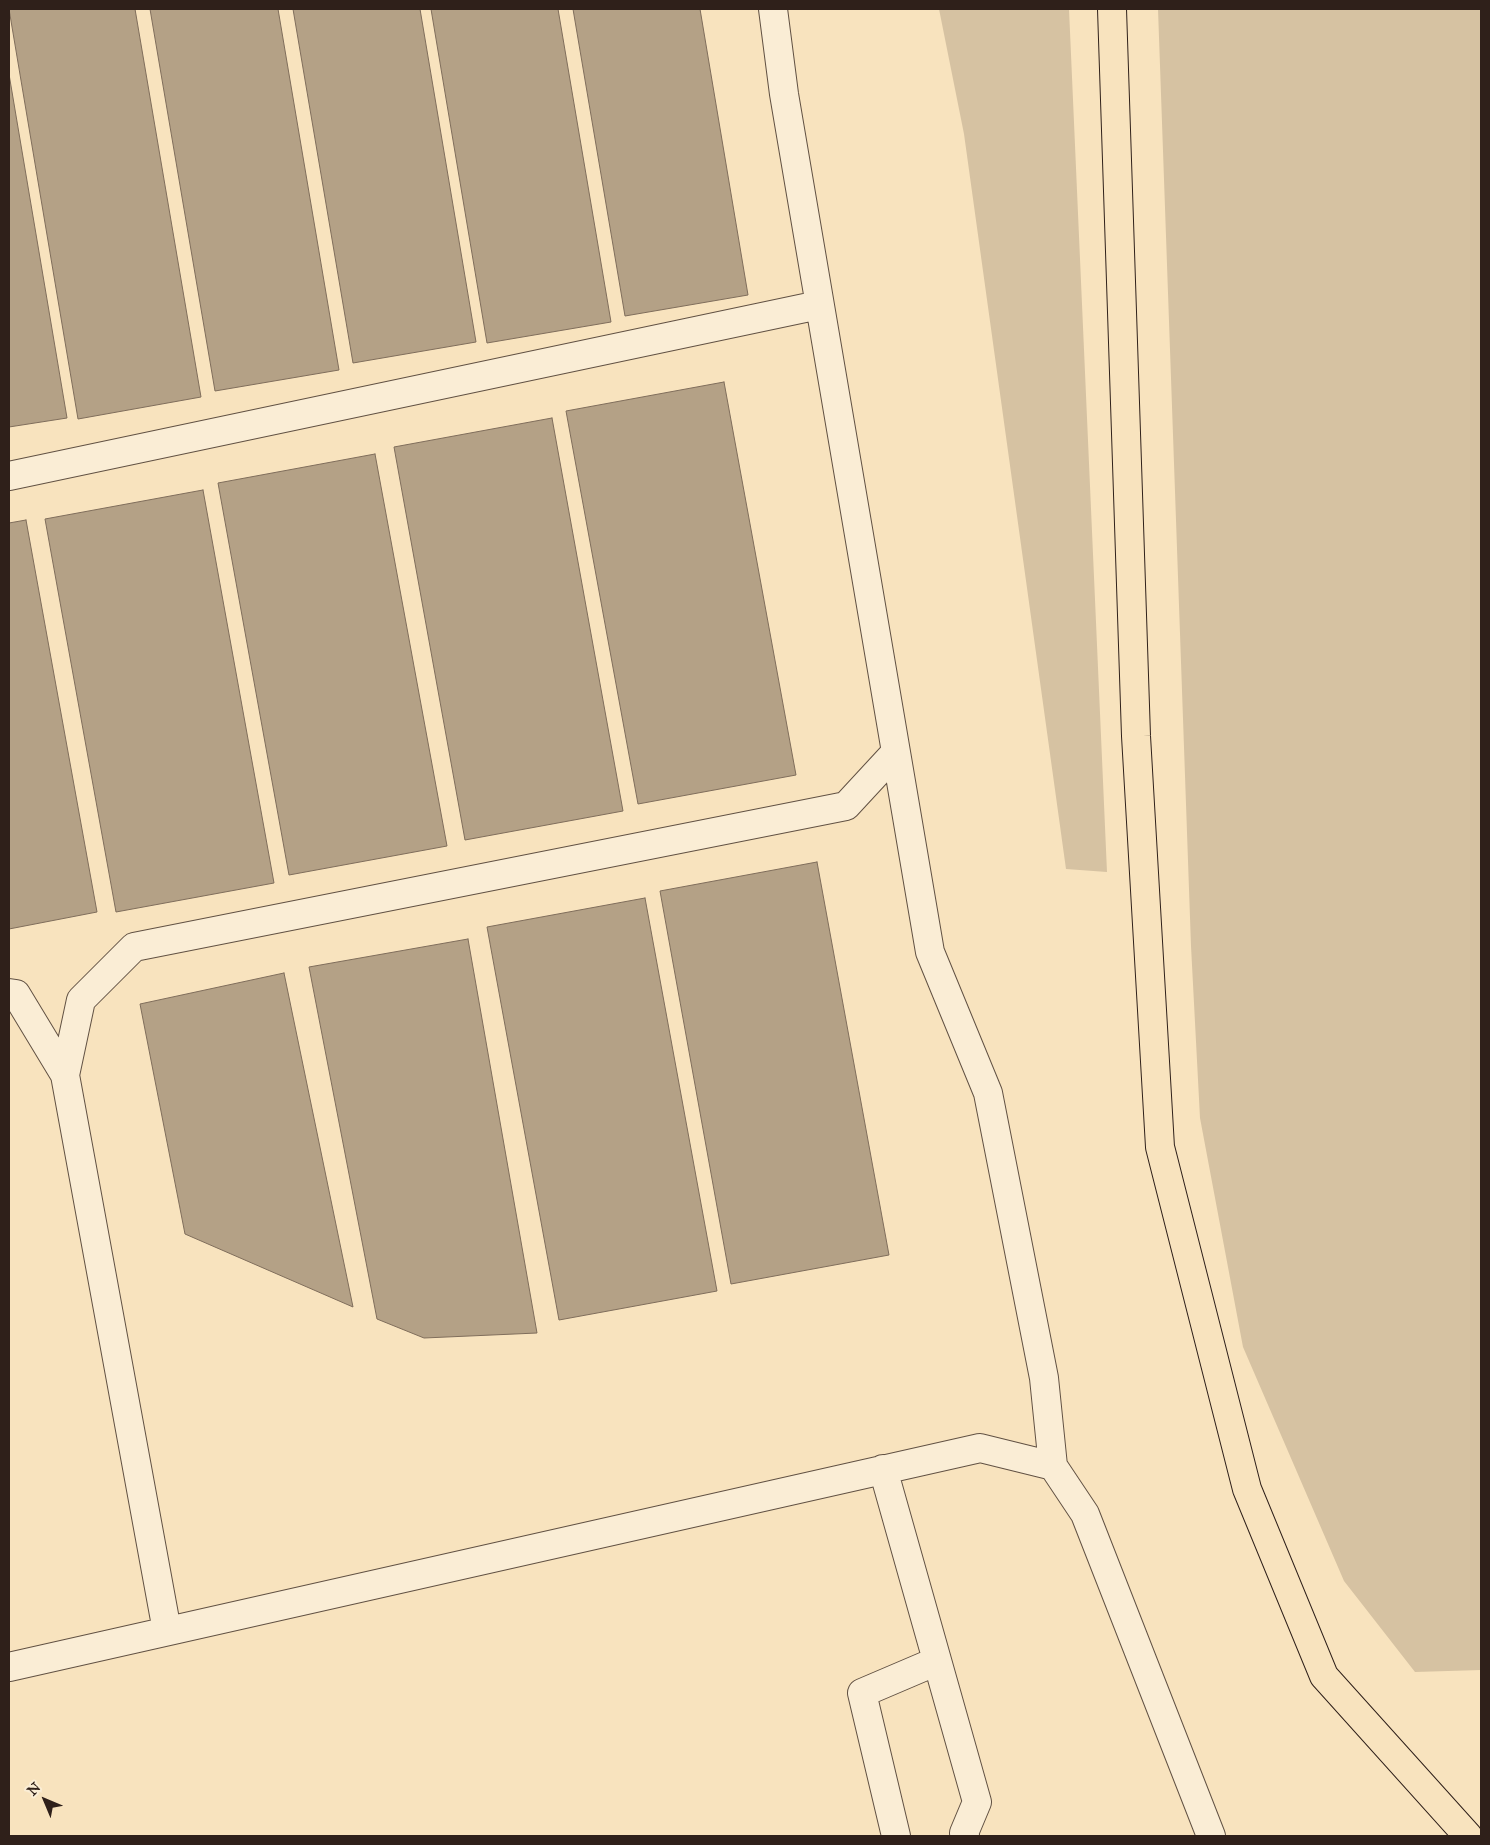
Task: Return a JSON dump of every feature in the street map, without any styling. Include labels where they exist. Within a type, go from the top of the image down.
[{"type":"main road","points":[[1112,9],[1136,736],[1160,1147],[1247,1489],[1324,1676],[1468,1836]]},
{"type":"lane","points":[[772,9],[819,305],[930,952],[988,1093],[1044,1378],[1053,1466],[1085,1514],[1211,1836]]},
{"type":"lane","points":[[9,476],[819,305]]},
{"type":"lane","points":[[65,1075],[81,1000],[134,947],[846,806],[896,753]]},
{"type":"lane","points":[[9,992],[16,994],[65,1075],[167,1630]]},
{"type":"lane","points":[[9,1667],[980,1448],[1053,1466]]},
{"type":"lane","points":[[883,1469],[977,1802],[964,1833],[965,1836]]},
{"type":"lane","points":[[896,1836],[862,1692],[937,1661]]},
{"type":"shaded area","points":[[9,9],[135,9],[201,397],[78,419]]},
{"type":"shaded area","points":[[150,9],[278,9],[339,370],[215,391]]},
{"type":"shaded area","points":[[293,9],[420,9],[476,342],[353,363]]},
{"type":"shaded area","points":[[431,9],[558,9],[611,322],[487,343]]},
{"type":"shaded area","points":[[573,9],[700,9],[748,295],[625,316]]},
{"type":"shaded area","points":[[939,9],[1069,9],[1107,872],[1066,869],[964,134]]},
{"type":"shaded area","points":[[1158,9],[1481,9],[1481,1670],[1415,1672],[1344,1581],[1243,1347],[1200,1118],[1191,946]]},
{"type":"shaded area","points":[[9,74],[67,418],[9,427]]},
{"type":"shaded area","points":[[724,382],[796,775],[638,804],[566,411]]},
{"type":"shaded area","points":[[552,418],[623,811],[465,840],[394,447]]},
{"type":"shaded area","points":[[375,454],[447,846],[289,875],[218,483]]},
{"type":"shaded area","points":[[203,490],[274,883],[116,912],[45,519]]},
{"type":"shaded area","points":[[26,520],[97,912],[9,929],[9,523]]},
{"type":"shaded area","points":[[817,862],[889,1255],[731,1284],[660,891]]},
{"type":"shaded area","points":[[645,898],[717,1291],[559,1320],[487,927]]},
{"type":"shaded area","points":[[468,939],[537,1333],[424,1338],[377,1319],[309,967]]},
{"type":"shaded area","points":[[284,973],[353,1307],[185,1234],[140,1004]]}]
